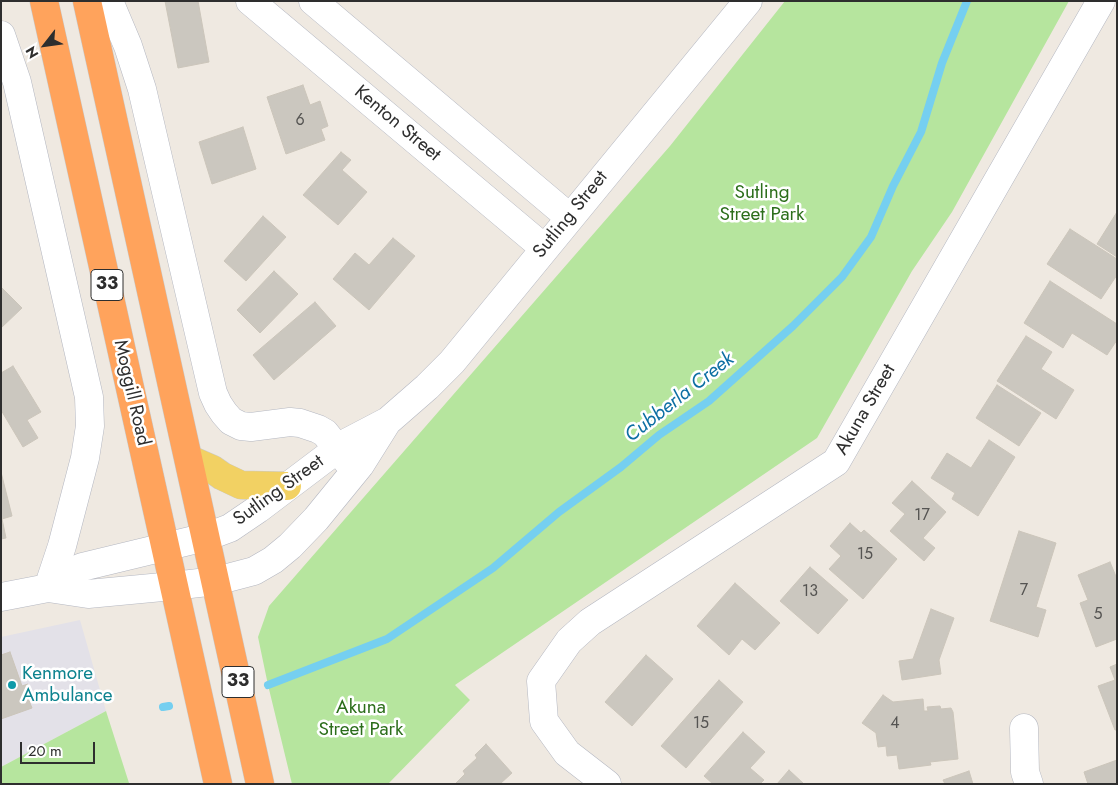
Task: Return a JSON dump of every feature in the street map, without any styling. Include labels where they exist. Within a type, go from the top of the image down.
[{"type":"highway","name":"Moggill Road","points":[[44,1],[218,784]]},
{"type":"highway","name":"33","points":[[87,1],[260,784]]},
{"type":"main road","points":[[189,459],[242,485],[287,486]]},
{"type":"street","points":[[109,1],[128,46],[142,89],[213,393],[218,404],[228,417],[240,426],[256,427],[290,422],[305,424],[318,429],[325,433],[355,471]]},
{"type":"street","name":"Kenton Street","points":[[250,1],[544,248]]},
{"type":"street","points":[[314,1],[569,217]]},
{"type":"street","name":"Sutling Street","points":[[48,588],[82,567],[206,537],[230,528],[338,448],[388,421],[452,362],[748,1]]},
{"type":"street","name":"Akuna Street","points":[[607,784],[567,753],[544,722],[541,681],[569,641],[590,622],[836,462],[1101,1]]},
{"type":"street","points":[[1,36],[17,82],[89,397],[90,426],[85,458],[62,546],[48,588],[1,597]]},
{"type":"street","name":"Sutling Street","points":[[48,588],[88,594],[216,581],[254,571],[273,560],[316,520],[355,471],[388,421]]},
{"type":"street","points":[[1024,728],[1025,772],[1030,784]]},
{"type":"shaded area","points":[[80,620],[106,711],[1,767],[1,637]]},
{"type":"green space","name":"Sutling Street Park","points":[[785,1],[1069,1],[952,212],[912,271],[817,438],[455,685],[470,700],[388,784],[292,784],[258,637],[269,606],[670,146]]},
{"type":"green space","points":[[106,711],[129,783],[1,784],[1,767]]},
{"type":"building","points":[[165,1],[198,1],[209,62],[178,68]]},
{"type":"building","points":[[303,85],[310,105],[320,101],[328,126],[321,129],[325,140],[286,154],[267,97]]},
{"type":"building","points":[[243,127],[256,169],[212,184],[199,142]]},
{"type":"building","points":[[341,152],[351,160],[342,170],[367,192],[338,225],[303,195]]},
{"type":"building","points":[[1117,212],[1117,257],[1097,244]]},
{"type":"building","points":[[263,216],[286,237],[246,281],[224,261]]},
{"type":"building","points":[[1070,229],[1117,259],[1117,275],[1101,299],[1047,264]]},
{"type":"building","points":[[393,238],[415,256],[369,310],[333,279],[355,253],[369,265]]},
{"type":"building","points":[[274,271],[298,294],[260,333],[237,310]]},
{"type":"building","points":[[1050,281],[1117,324],[1117,340],[1107,355],[1072,333],[1063,348],[1024,323]]},
{"type":"building","points":[[1,287],[22,308],[1,328]]},
{"type":"building","points":[[315,302],[336,326],[274,380],[253,355]]},
{"type":"building","points":[[1026,336],[1052,352],[1041,369],[1074,390],[1056,419],[997,381]]},
{"type":"building","points":[[13,366],[41,412],[27,420],[38,438],[23,447],[1,410],[1,373]]},
{"type":"building","points":[[997,385],[1041,413],[1019,446],[976,418]]},
{"type":"building","points":[[989,440],[1015,457],[978,516],[952,499],[955,493],[931,478],[947,453],[971,468]]},
{"type":"building","points":[[1,472],[12,516],[2,519],[6,538],[1,539]]},
{"type":"building","points":[[912,481],[946,512],[923,538],[935,548],[924,561],[890,531],[905,514],[892,503]]},
{"type":"building","points":[[850,523],[861,533],[864,530],[897,559],[863,599],[829,569],[841,556],[830,546]]},
{"type":"building","points":[[1019,531],[1056,543],[1036,607],[1046,610],[1038,637],[990,621]]},
{"type":"building","points":[[1110,562],[1117,579],[1117,639],[1096,647],[1080,603],[1088,600],[1078,575]]},
{"type":"building","points":[[810,567],[848,600],[818,634],[780,601]]},
{"type":"building","points":[[735,583],[780,623],[755,650],[742,639],[729,655],[697,626]]},
{"type":"building","points":[[931,609],[954,618],[939,660],[941,674],[902,680],[899,661],[913,659]]},
{"type":"building","name":"Kenmore Ambulance","points":[[10,652],[22,686],[28,684],[30,689],[26,693],[32,708],[1,719],[1,655]]},
{"type":"building","points":[[646,655],[673,679],[632,726],[605,702]]},
{"type":"building","points":[[1117,664],[1117,730],[1115,730],[1098,686],[1115,680],[1110,667]]},
{"type":"building","points":[[719,680],[743,702],[686,768],[661,746]]},
{"type":"building","points":[[883,695],[893,702],[923,699],[924,711],[928,711],[927,707],[940,706],[941,709],[951,708],[958,759],[930,762],[931,765],[899,769],[897,755],[887,756],[886,746],[878,747],[876,733],[862,723]]},
{"type":"building","points":[[743,732],[765,752],[750,768],[764,780],[760,784],[713,784],[704,776]]},
{"type":"building","points":[[486,744],[512,773],[500,784],[455,784],[465,774],[463,771],[477,758],[475,755]]},
{"type":"building","points":[[1117,760],[1117,784],[1088,784],[1084,772]]},
{"type":"building","points":[[789,770],[804,784],[777,784]]},
{"type":"building","points":[[969,771],[973,784],[945,784],[943,780]]},
{"type":"waterway","name":"Cubberla Creek","points":[[268,685],[387,639],[493,568],[559,512],[621,467],[659,435],[709,401],[793,326],[842,277],[871,237],[893,186],[921,132],[942,63],[967,1]]},
{"type":"waterway","name":"Cubberla Creek","points":[[163,707],[169,706]]},
{"type":"place","name":"Kenmore Ambulance","points":[[12,685]]},
{"type":"park label","name":"Akuna Street Park","points":[[361,719]]}]
